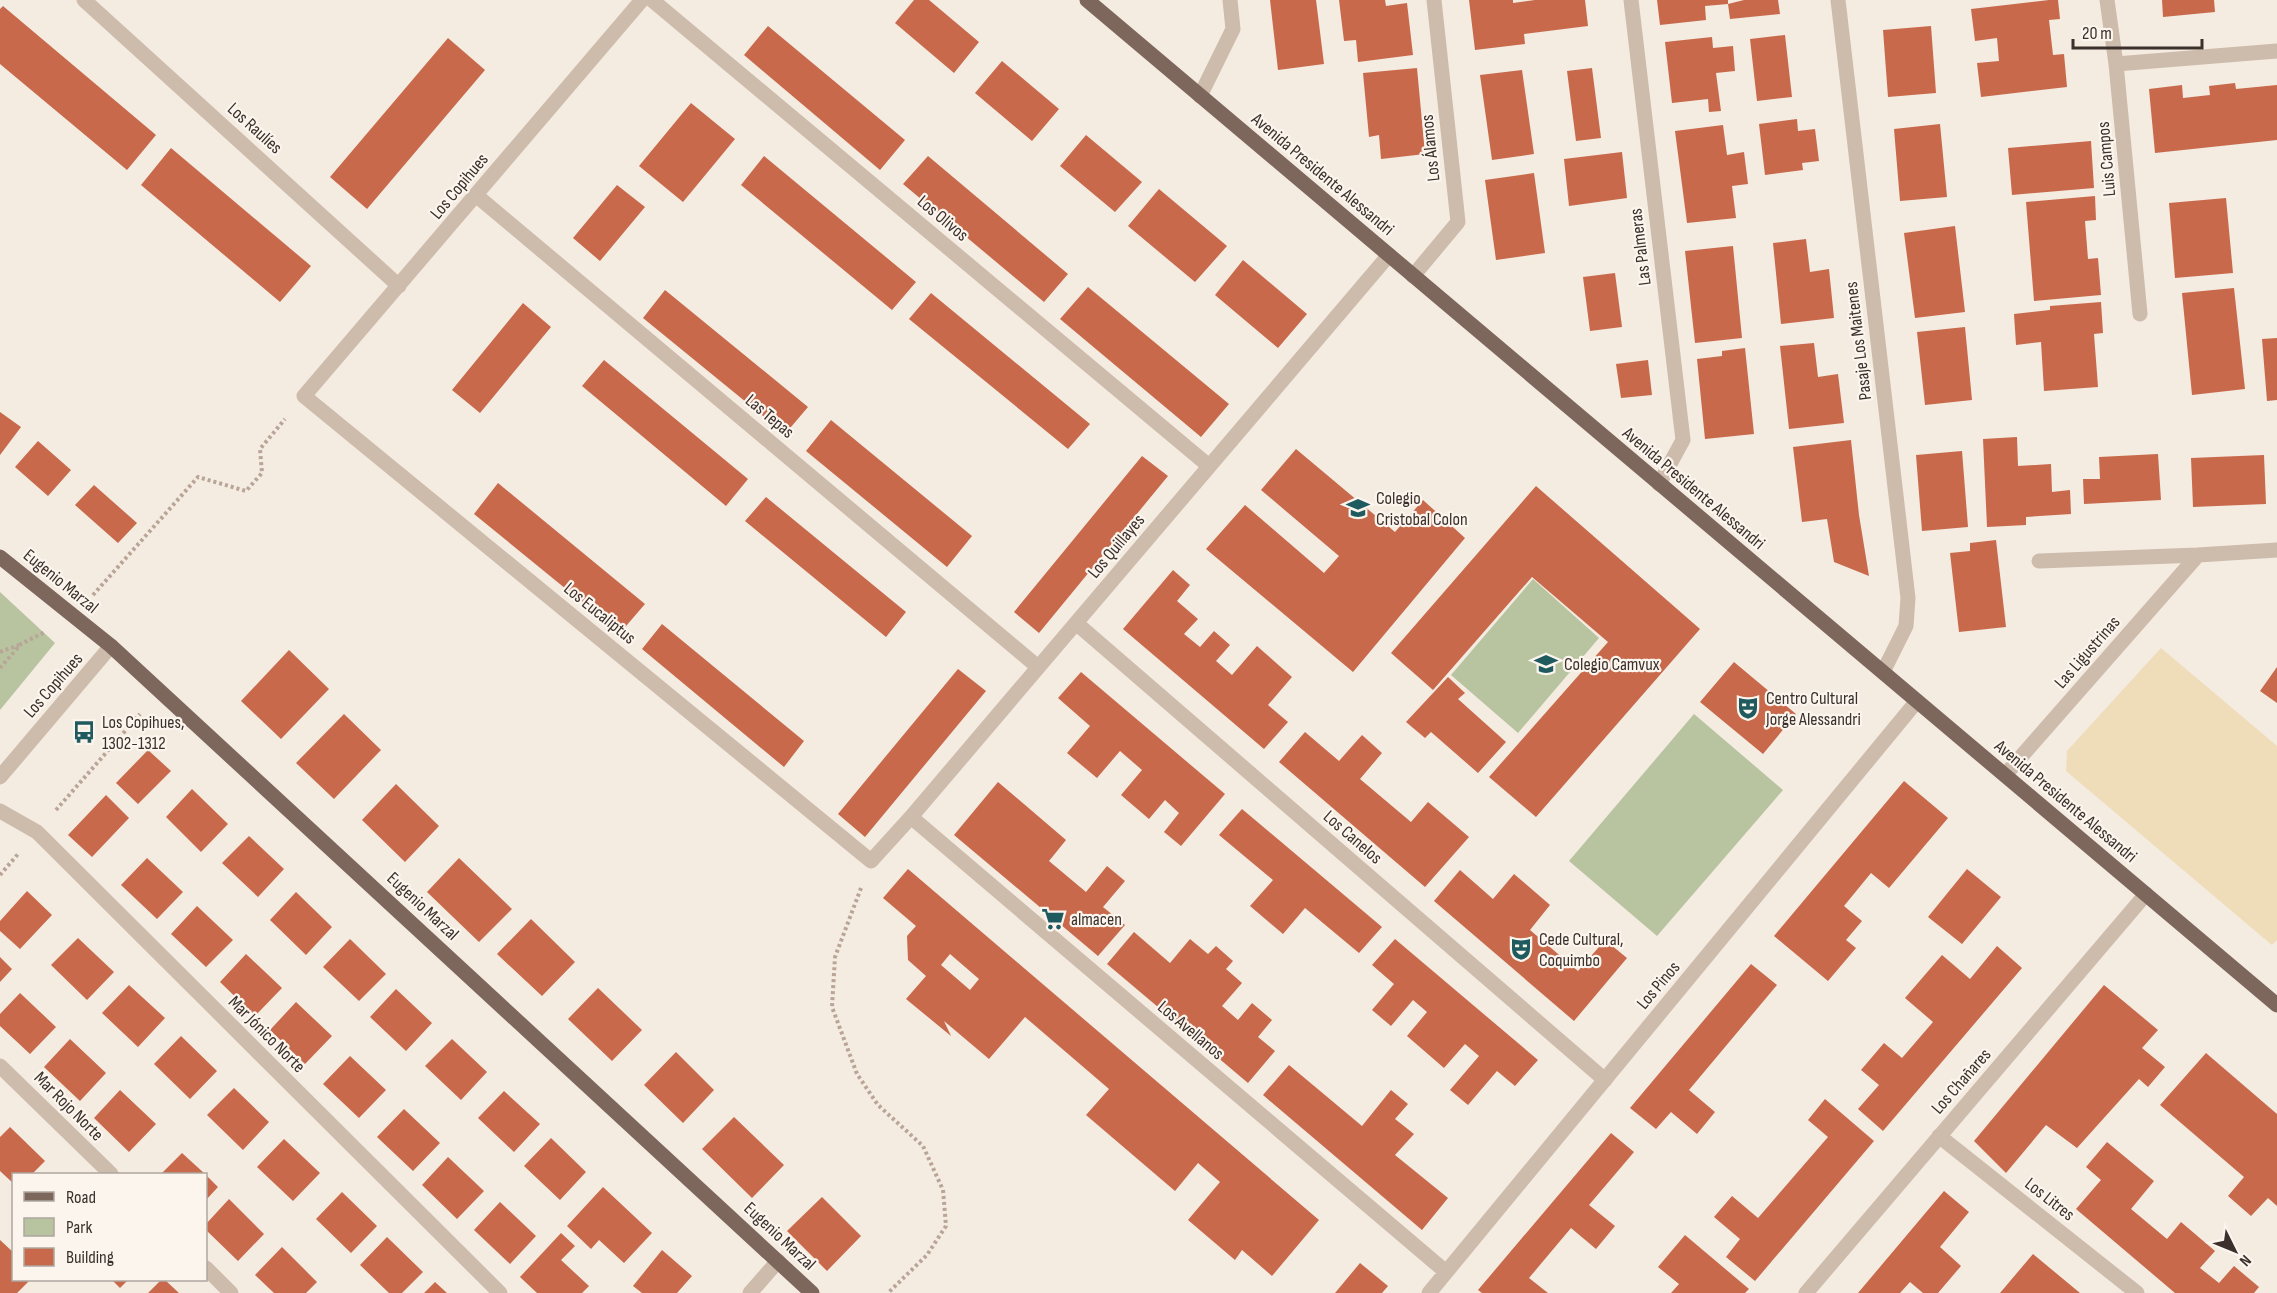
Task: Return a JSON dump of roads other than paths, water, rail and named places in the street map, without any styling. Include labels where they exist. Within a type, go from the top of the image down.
[{"type":"main road","name":"Avenida Presidente Alessandri","points":[[1086,0],[2277,1005]]},
{"type":"main road","name":"Eugenio Marzal","points":[[0,557],[111,646],[812,1293]]},
{"type":"street","name":"Los Raulíes","points":[[84,0],[399,286]]},
{"type":"street","name":"Los Copihues","points":[[304,396],[642,0]]},
{"type":"street","name":"Los Olivos","points":[[652,0],[1209,466]]},
{"type":"street","points":[[1200,96],[1233,29],[1230,0]]},
{"type":"street","name":"Los Álamos","points":[[1413,276],[1458,222],[1434,0]]},
{"type":"street","name":"Las Palmeras","points":[[1631,0],[1683,440],[1659,484]]},
{"type":"street","name":"Pasaje Los Maitenes","points":[[1838,0],[1908,598],[1906,626],[1883,672]]},
{"type":"street","name":"Luis Campos","points":[[2107,0],[2116,64],[2140,314]]},
{"type":"street","points":[[2116,64],[2277,51]]},
{"type":"street","name":"Las Tepas","points":[[477,196],[1038,667]]},
{"type":"street","name":"Los Quillayes","points":[[871,861],[911,817],[1389,255]]},
{"type":"street","name":"Los Eucaliptus","points":[[304,396],[871,861]]},
{"type":"street","points":[[2039,561],[2277,550]]},
{"type":"street","name":"Las Ligustrinas","points":[[2005,775],[2198,555]]},
{"type":"street","name":"Los Canelos","points":[[1076,623],[1605,1080]]},
{"type":"street","name":"Los Copihues","points":[[0,777],[111,646]]},
{"type":"street","name":"Los Pinos","points":[[1429,1293],[1917,701]]},
{"type":"street","name":"Mar Jónico Norte","points":[[0,811],[37,832],[500,1293]]},
{"type":"street","name":"Los Avellanos","points":[[911,817],[1446,1272]]},
{"type":"street","name":"Los Chañares","points":[[1806,1293],[2146,894]]},
{"type":"street","name":"Mar Rojo Norte","points":[[0,1065],[110,1173]]},
{"type":"street","name":"Los Litres","points":[[1940,1136],[2137,1293]]},
{"type":"street","points":[[750,1293],[778,1260]]},
{"type":"street","points":[[207,1269],[231,1293]]},
{"type":"place","name":"Colegio Cristobal Colon","points":[[1358,508]]},
{"type":"place","name":"Colegio Camvux","points":[[1546,664]]},
{"type":"place","name":"Centro Cultural Jorge Alessandri","points":[[1748,708]]},
{"type":"place","name":"Los Copihues, 1302-1312","points":[[84,732]]},
{"type":"place","name":"almacen","points":[[1053,919]]},
{"type":"place","name":"Cede Cultural, Coquimbo","points":[[1521,949]]}]
